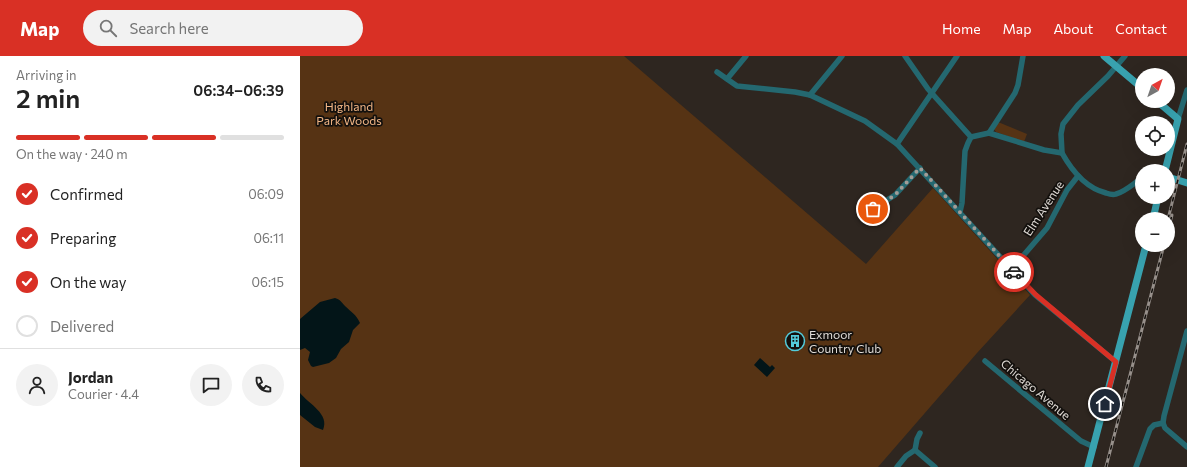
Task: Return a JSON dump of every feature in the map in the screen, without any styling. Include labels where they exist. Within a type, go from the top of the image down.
[{"type":"main road","points":[[1104,56],[1135,82]]},
{"type":"main road","points":[[1165,108],[1178,119],[1167,164]]},
{"type":"main road","points":[[1175,179],[1187,183]]},
{"type":"main road","points":[[1088,467],[1144,252]]},
{"type":"street","points":[[727,79],[746,56]]},
{"type":"street","points":[[810,95],[842,56]]},
{"type":"street","points":[[905,56],[911,62],[920,78],[932,93],[971,137]]},
{"type":"street","points":[[897,144],[957,56]]},
{"type":"street","points":[[990,133],[1015,93],[1018,85],[1023,56]]},
{"type":"street","points":[[1125,56],[1082,101],[1063,124],[1061,134],[1062,153],[1078,176],[1089,186],[1100,191],[1116,194],[1135,183]]},
{"type":"street","points":[[717,72],[737,86],[810,95],[865,122],[897,144],[1036,295],[1116,362]]},
{"type":"street","points":[[1178,119],[1187,90]]},
{"type":"street","points":[[971,137],[990,133],[1044,150],[1062,153]]},
{"type":"street","points":[[960,212],[962,203],[965,151],[971,137]]},
{"type":"street","points":[[873,209],[895,195],[920,168]]},
{"type":"street","name":"Elm Avenue","points":[[1014,272],[1022,257],[1047,228],[1067,190],[1078,176]]},
{"type":"street","points":[[1187,331],[1164,416],[1165,428],[1187,446]]},
{"type":"street","points":[[1182,352],[1187,356]]},
{"type":"street","name":"Chicago Avenue","points":[[986,361],[1081,442],[1094,447]]},
{"type":"street","points":[[1136,467],[1150,429],[1154,425],[1164,423]]},
{"type":"street","points":[[898,467],[906,456],[915,450],[920,433]]},
{"type":"street","points":[[915,450],[935,467]]},
{"type":"green space","name":"Exmoor Country Club","points":[[300,56],[624,56],[866,264],[933,188],[1030,295],[977,353],[878,467],[300,467]]},
{"type":"green space","points":[[998,122],[1027,134],[1024,142],[996,132],[994,129]]},
{"type":"shaded area","points":[[335,298],[340,300],[357,317],[360,323],[353,330],[349,342],[341,349],[336,358],[329,363],[313,367],[308,360],[310,352],[305,348],[300,350],[300,319],[320,302]]},
{"type":"shaded area","points":[[760,358],[770,367],[772,365],[775,368],[767,377],[754,365]]},
{"type":"shaded area","points":[[300,393],[321,414],[324,419],[323,430],[315,427],[300,415]]},
{"type":"railway","points":[[1170,212],[1187,144]]},
{"type":"railway","points":[[1106,467],[1162,252]]},
{"type":"way so far","points":[[873,209],[895,195],[920,168],[1014,272]]},
{"type":"place","name":"Exmoor Country Club","points":[[795,341]]},
{"type":"route","points":[[1014,272],[1036,295],[1116,362],[1105,404]]},
{"type":"park label","name":"Highland Park Woods","points":[[349,113]]}]
